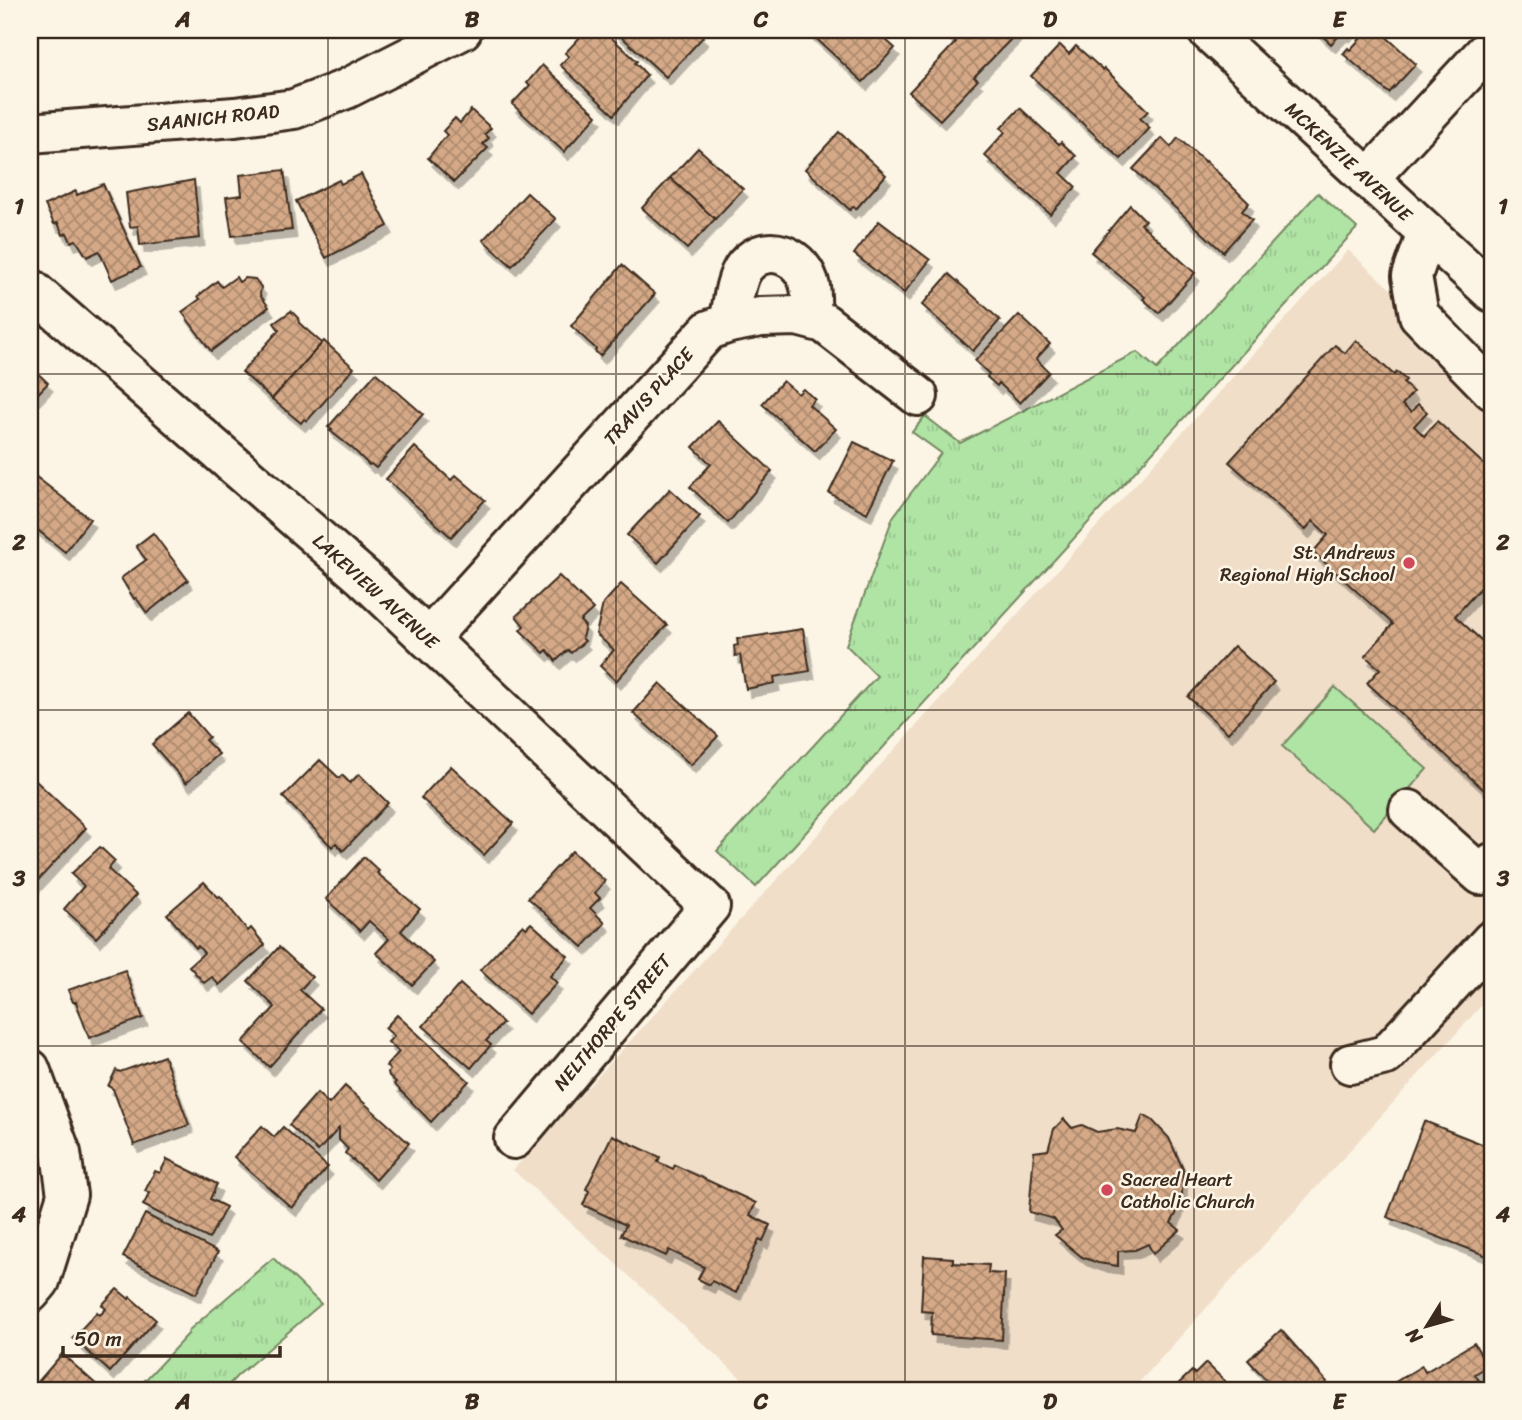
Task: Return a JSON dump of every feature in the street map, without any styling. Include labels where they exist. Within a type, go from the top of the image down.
[{"type":"street","name":"SAANICH ROAD","points":[[30,134],[235,117],[295,109],[346,89],[462,30]]},
{"type":"street","name":"MCKENZIE AVENUE","points":[[1207,30],[1492,292]]},
{"type":"street","points":[[1368,179],[1492,45]]},
{"type":"street","points":[[1427,233],[1412,276],[1419,315],[1492,390]]},
{"type":"street","points":[[729,323],[743,268],[764,252],[777,252],[792,258],[804,271],[810,286],[811,319]]},
{"type":"street","name":"LAKEVIEW AVENUE","points":[[30,288],[364,578],[710,906]]},
{"type":"street","name":"TRAVIS PLACE","points":[[428,639],[709,330],[761,317],[797,316],[824,323],[918,396]]},
{"type":"street","points":[[1409,810],[1481,875],[1492,863]]},
{"type":"street","name":"NELTHORPE STREET","points":[[514,1139],[710,906]]},
{"type":"street","points":[[1350,1064],[1386,1055],[1492,940]]},
{"type":"street","points":[[30,1069],[61,1153],[67,1195],[40,1281],[30,1293]]},
{"type":"shaded area","points":[[1348,250],[1492,382],[1492,994],[1132,1390],[754,1390],[513,1170]]},
{"type":"green space","points":[[1318,193],[1357,228],[756,887],[717,851],[877,676],[846,645],[893,517],[941,453],[912,432],[925,416],[960,443],[1137,352],[1157,369]]},
{"type":"green space","points":[[1335,687],[1427,769],[1374,829],[1282,746]]},
{"type":"green space","points":[[273,1258],[321,1304],[224,1390],[136,1390],[188,1331]]},
{"type":"building","points":[[592,30],[603,30],[637,61],[635,63],[647,75],[614,115],[560,65],[569,56],[565,53],[584,33],[587,36]]},
{"type":"building","points":[[614,30],[695,30],[703,37],[666,77]]},
{"type":"building","points":[[807,30],[875,30],[895,48],[863,82]]},
{"type":"building","points":[[1020,30],[974,77],[978,80],[940,120],[909,92],[956,42],[945,32]]},
{"type":"building","points":[[1316,30],[1349,30],[1345,34],[1343,32],[1331,44]]},
{"type":"building","points":[[1368,30],[1379,30],[1416,64],[1389,93],[1343,54]]},
{"type":"building","points":[[1060,45],[1069,54],[1076,46],[1103,70],[1104,68],[1148,111],[1140,119],[1150,128],[1121,159],[1031,76]]},
{"type":"building","points":[[542,65],[597,115],[564,152],[512,104],[530,85],[527,83]]},
{"type":"building","points":[[1020,108],[1076,156],[1061,173],[1076,187],[1050,214],[984,155],[1005,132],[1001,128]]},
{"type":"building","points":[[471,110],[491,128],[485,134],[489,138],[483,144],[488,148],[454,182],[428,158],[447,135],[443,131],[455,118],[460,123]]},
{"type":"building","points":[[839,132],[886,175],[856,209],[854,206],[850,210],[805,169]]},
{"type":"building","points":[[1162,138],[1171,147],[1178,138],[1249,203],[1242,211],[1252,220],[1223,252],[1133,169]]},
{"type":"building","points":[[698,148],[743,189],[715,219],[670,178]]},
{"type":"building","points":[[284,170],[292,230],[232,236],[226,197],[242,195],[240,175]]},
{"type":"building","points":[[361,174],[388,226],[326,258],[296,201],[339,180],[341,184]]},
{"type":"building","points":[[670,178],[715,219],[687,249],[642,208]]},
{"type":"building","points":[[194,180],[200,238],[140,245],[138,226],[130,227],[126,193]]},
{"type":"building","points":[[103,184],[141,267],[112,280],[99,251],[87,257],[76,240],[71,242],[67,233],[63,235],[58,223],[54,224],[45,205],[76,191],[77,195]]},
{"type":"building","points":[[527,193],[556,219],[512,266],[483,240]]},
{"type":"building","points":[[1130,205],[1145,220],[1141,224],[1195,273],[1159,313],[1143,299],[1145,297],[1091,252]]},
{"type":"building","points":[[879,221],[930,260],[904,293],[854,254]]},
{"type":"building","points":[[622,265],[655,294],[600,356],[571,326]]},
{"type":"building","points":[[949,274],[1000,320],[973,351],[922,305]]},
{"type":"building","points":[[236,277],[239,282],[245,278],[255,279],[261,287],[260,295],[269,307],[211,351],[182,312],[200,299],[198,296],[217,281],[222,287]]},
{"type":"building","points":[[291,311],[299,323],[322,343],[272,399],[242,372],[279,330],[274,323]]},
{"type":"building","points":[[1019,315],[1050,344],[1036,359],[1049,372],[1020,403],[999,383],[997,386],[987,377],[989,374],[975,361]]},
{"type":"building","name":"St. Andrews Regional High School","points":[[1356,340],[1394,375],[1397,372],[1406,380],[1403,383],[1413,392],[1402,405],[1411,412],[1418,404],[1427,412],[1414,426],[1424,436],[1437,421],[1492,472],[1492,575],[1455,616],[1492,650],[1492,781],[1484,790],[1367,683],[1380,669],[1365,656],[1393,624],[1313,552],[1328,535],[1313,521],[1305,530],[1229,462],[1335,345],[1345,353]]},
{"type":"building","points":[[324,341],[354,368],[307,421],[304,419],[301,423],[272,399]]},
{"type":"building","points":[[30,366],[48,383],[30,402]]},
{"type":"building","points":[[376,373],[423,414],[376,468],[369,465],[328,427]]},
{"type":"building","points":[[783,381],[798,394],[803,389],[815,399],[809,405],[836,429],[815,451],[762,404]]},
{"type":"building","points":[[718,421],[772,471],[728,523],[690,487],[711,464],[693,447]]},
{"type":"building","points":[[854,442],[893,461],[867,513],[829,493]]},
{"type":"building","points":[[415,447],[451,480],[456,475],[485,500],[451,537],[386,479]]},
{"type":"building","points":[[30,472],[90,519],[65,552],[30,524]]},
{"type":"building","points":[[670,489],[700,516],[658,563],[627,535]]},
{"type":"building","points":[[153,533],[188,580],[147,613],[121,578],[146,560],[136,546]]},
{"type":"building","points":[[559,576],[593,609],[580,621],[585,626],[582,638],[585,641],[571,653],[568,650],[556,661],[547,650],[544,653],[520,630],[524,626],[516,616]]},
{"type":"building","points":[[621,584],[667,625],[616,681],[600,666],[614,650],[596,634],[603,604]]},
{"type":"building","points":[[803,629],[810,671],[774,677],[775,683],[746,689],[740,655],[735,656],[734,646],[738,645],[737,639]]},
{"type":"building","points":[[1234,646],[1274,682],[1228,733],[1188,697]]},
{"type":"building","points":[[660,683],[718,736],[691,765],[633,713]]},
{"type":"building","points":[[188,713],[209,737],[205,740],[219,754],[186,783],[152,744]]},
{"type":"building","points":[[320,760],[339,778],[342,775],[350,783],[359,774],[388,803],[343,851],[336,843],[332,847],[283,797]]},
{"type":"building","points":[[451,766],[513,823],[484,855],[421,798]]},
{"type":"building","points":[[36,781],[86,828],[31,888],[30,788]]},
{"type":"building","points":[[100,847],[115,861],[108,869],[136,895],[96,938],[64,909],[84,886],[71,874]]},
{"type":"building","points":[[572,851],[605,881],[595,893],[600,898],[590,908],[605,923],[583,947],[528,898]]},
{"type":"building","points":[[364,857],[379,871],[377,873],[420,909],[401,931],[434,962],[412,985],[376,953],[389,939],[369,921],[360,931],[326,899]]},
{"type":"building","points":[[204,882],[220,896],[248,931],[251,928],[265,945],[219,985],[212,977],[204,983],[189,966],[204,953],[198,946],[196,948],[167,914]]},
{"type":"building","points":[[531,923],[568,956],[550,976],[557,983],[528,1014],[480,970],[523,925],[526,928]]},
{"type":"building","points":[[279,947],[312,977],[300,990],[321,1009],[269,1067],[243,1042],[275,1007],[248,981]]},
{"type":"building","points":[[125,970],[143,1018],[89,1038],[76,1002],[73,1002],[68,990]]},
{"type":"building","points":[[460,984],[503,1023],[486,1041],[491,1045],[471,1068],[423,1026]]},
{"type":"building","points":[[397,1015],[469,1081],[431,1122],[389,1076],[390,1070],[386,1066],[399,1052],[388,1042],[394,1036],[385,1028]]},
{"type":"building","points":[[164,1056],[189,1125],[134,1145],[113,1089],[108,1086],[116,1070],[120,1072]]},
{"type":"building","points":[[345,1086],[409,1143],[376,1180],[345,1153],[348,1149],[339,1140],[339,1128],[318,1151],[289,1125],[317,1093],[329,1104]]},
{"type":"building","name":"Sacred Heart Catholic Church","points":[[1143,1115],[1152,1120],[1169,1138],[1183,1169],[1182,1194],[1171,1223],[1180,1230],[1153,1254],[1148,1244],[1135,1250],[1118,1251],[1118,1266],[1098,1263],[1082,1257],[1055,1235],[1062,1230],[1054,1219],[1029,1212],[1034,1152],[1048,1150],[1054,1129],[1064,1119],[1072,1128],[1082,1125],[1097,1132],[1117,1129],[1136,1133]]},
{"type":"building","points":[[1424,1121],[1492,1148],[1492,1258],[1387,1217]]},
{"type":"building","points":[[262,1126],[274,1137],[283,1127],[328,1167],[292,1208],[234,1157]]},
{"type":"building","points":[[612,1135],[660,1157],[658,1162],[673,1169],[675,1165],[756,1203],[750,1215],[770,1225],[763,1241],[759,1239],[736,1293],[712,1281],[710,1285],[698,1279],[704,1267],[669,1250],[666,1256],[621,1235],[626,1225],[583,1205],[589,1191],[586,1189]]},
{"type":"building","points":[[167,1159],[217,1184],[210,1199],[226,1207],[209,1239],[143,1205],[150,1193],[145,1191],[155,1171],[160,1173]]},
{"type":"building","points":[[145,1214],[218,1252],[196,1294],[123,1257]]},
{"type":"building","points":[[924,1256],[953,1258],[953,1263],[989,1265],[988,1273],[1005,1274],[1002,1340],[931,1335],[932,1312],[921,1311]]},
{"type":"building","points":[[117,1289],[156,1320],[110,1372],[73,1338],[97,1312],[100,1315],[106,1309],[102,1305]]},
{"type":"building","points":[[1281,1330],[1327,1382],[1319,1390],[1275,1390],[1248,1360]]},
{"type":"building","points":[[1474,1343],[1488,1366],[1475,1374],[1485,1390],[1382,1390],[1422,1366],[1425,1372]]},
{"type":"building","points":[[62,1354],[98,1386],[94,1390],[31,1390]]},
{"type":"building","points":[[1206,1363],[1229,1385],[1225,1389],[1227,1390],[1174,1388],[1192,1371],[1195,1374]]},
{"type":"place","name":"St. Andrews Regional High School","points":[[1409,563]]},
{"type":"place","name":"Sacred Heart Catholic Church","points":[[1107,1190]]}]
